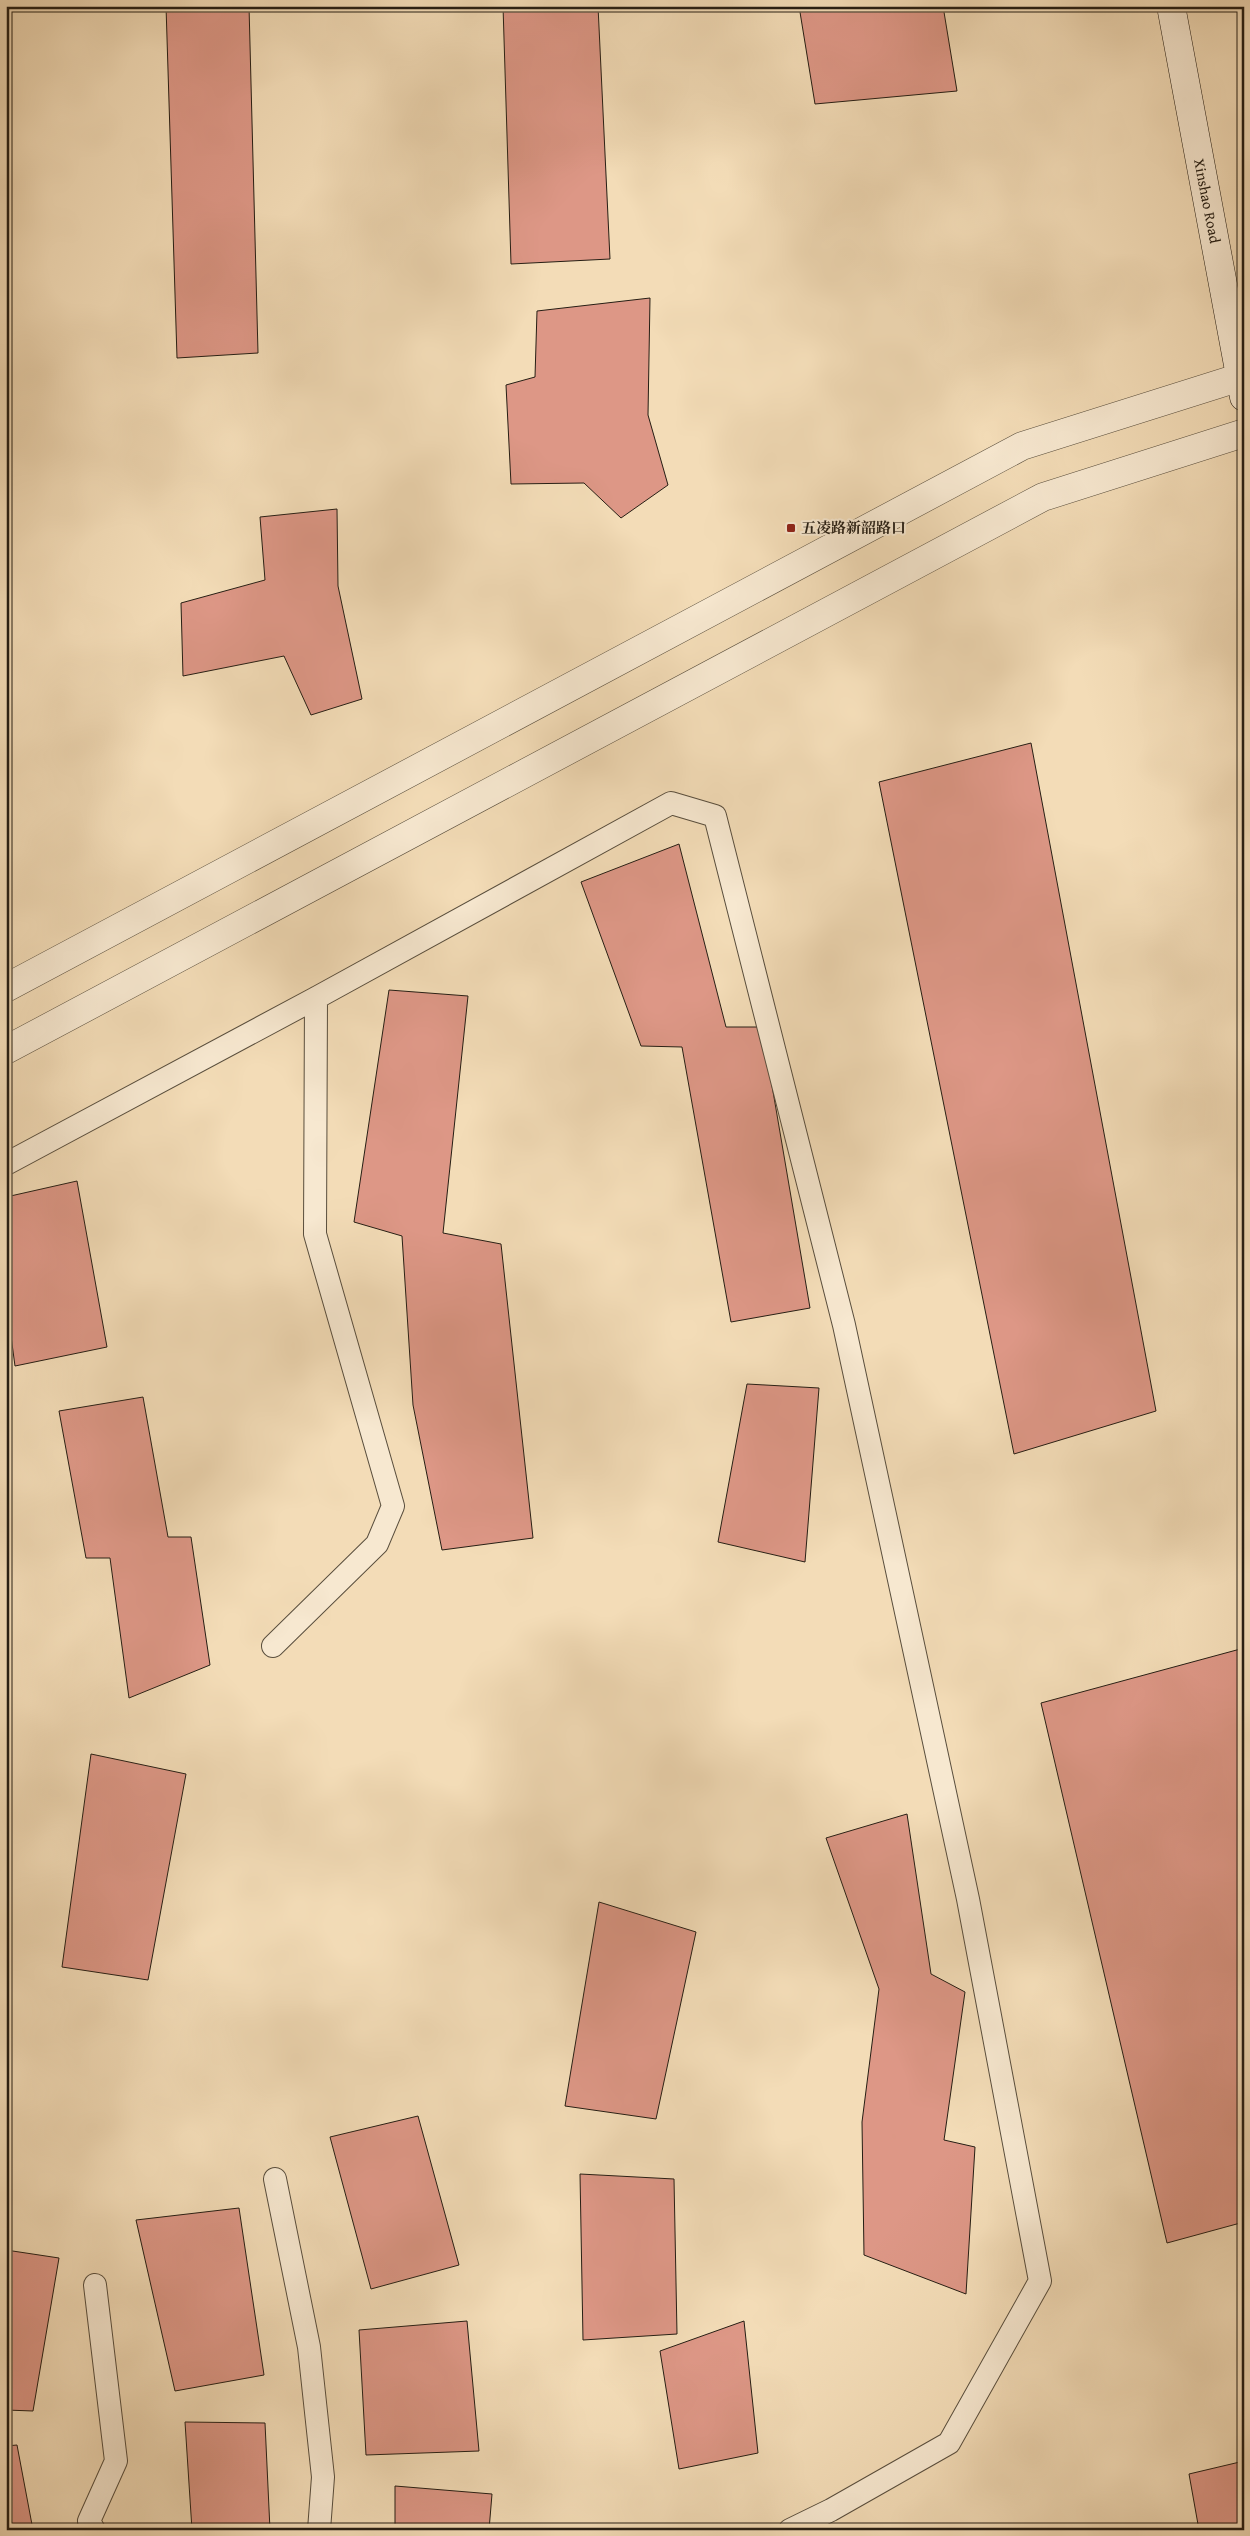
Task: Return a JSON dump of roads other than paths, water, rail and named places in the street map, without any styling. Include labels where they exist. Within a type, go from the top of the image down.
[{"type":"street","name":"Xinshao Road","points":[[1171,6],[1243,383]]},
{"type":"street","points":[[6,988],[1022,446],[1243,383]]},
{"type":"street","points":[[6,1050],[1043,497],[1244,432]]},
{"type":"lane","points":[[6,1164],[316,998],[671,804],[715,816],[844,1325],[968,1899],[1040,2281],[949,2443],[831,2510],[790,2530]]},
{"type":"lane","points":[[273,1646],[377,1544],[393,1506],[315,1234],[316,998]]},
{"type":"lane","points":[[275,2179],[309,2347],[323,2477],[319,2530]]},
{"type":"lane","points":[[94,2530],[89,2521],[116,2461],[95,2285]]},
{"type":"place","name":"五凌路新韶路口","points":[[791,528]]}]
